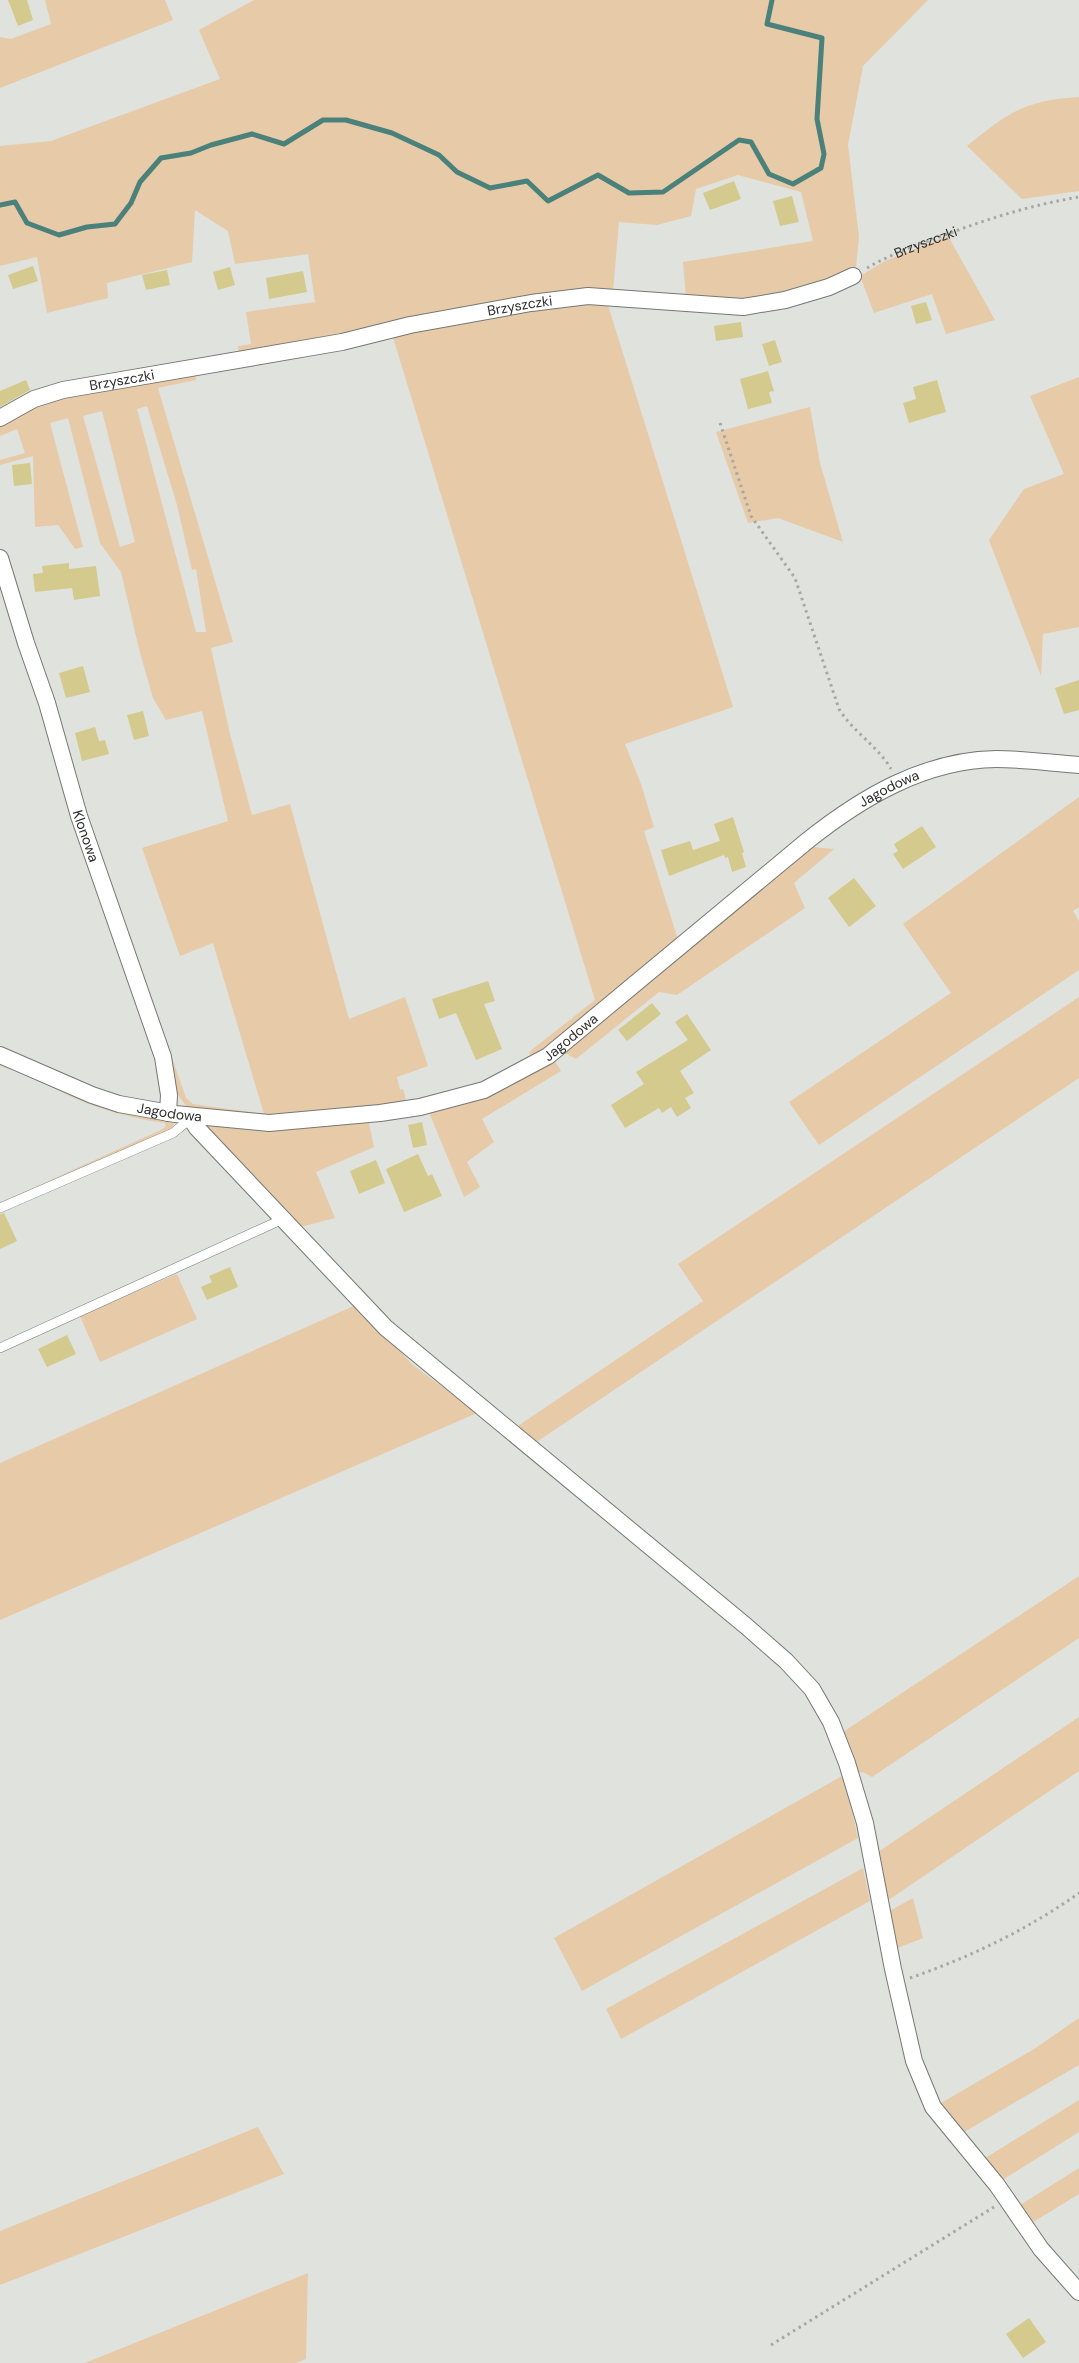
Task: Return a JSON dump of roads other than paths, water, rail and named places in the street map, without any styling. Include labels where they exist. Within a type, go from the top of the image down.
[{"type":"street","name":"Brzyszczki","points":[[0,418],[34,399],[64,390],[342,342],[410,325],[531,303],[588,296],[743,307],[785,300],[829,287],[853,276]]},
{"type":"street","name":"Klonowa","points":[[0,558],[52,721],[78,816],[163,1057],[167,1077],[168,1113]]},
{"type":"street","name":"Jagodowa","points":[[0,1055],[92,1095],[119,1104],[190,1117],[269,1123],[370,1114],[467,1096],[499,1083],[548,1056],[821,830],[871,796],[898,782],[928,771],[979,760],[1008,759],[1079,765]]},
{"type":"street","points":[[190,1117],[386,1328],[746,1626],[786,1661],[812,1689],[831,1722],[838,1739],[865,1823],[896,1982],[914,2061],[932,2107],[1007,2199],[1041,2248],[1079,2292]]},
{"type":"lane","points":[[0,1208],[173,1133],[190,1117]]},
{"type":"lane","points":[[0,1348],[283,1219]]},
{"type":"waterway","points":[[0,205],[15,202],[27,223],[59,235],[87,227],[115,224],[131,203],[140,182],[161,158],[191,153],[211,145],[252,134],[284,144],[323,120],[346,120],[392,133],[439,155],[457,172],[490,188],[527,181],[548,201],[598,175],[629,193],[663,192],[739,140],[751,142],[769,174],[793,184],[821,168],[824,154],[817,119],[822,38],[767,24],[772,0]]}]
